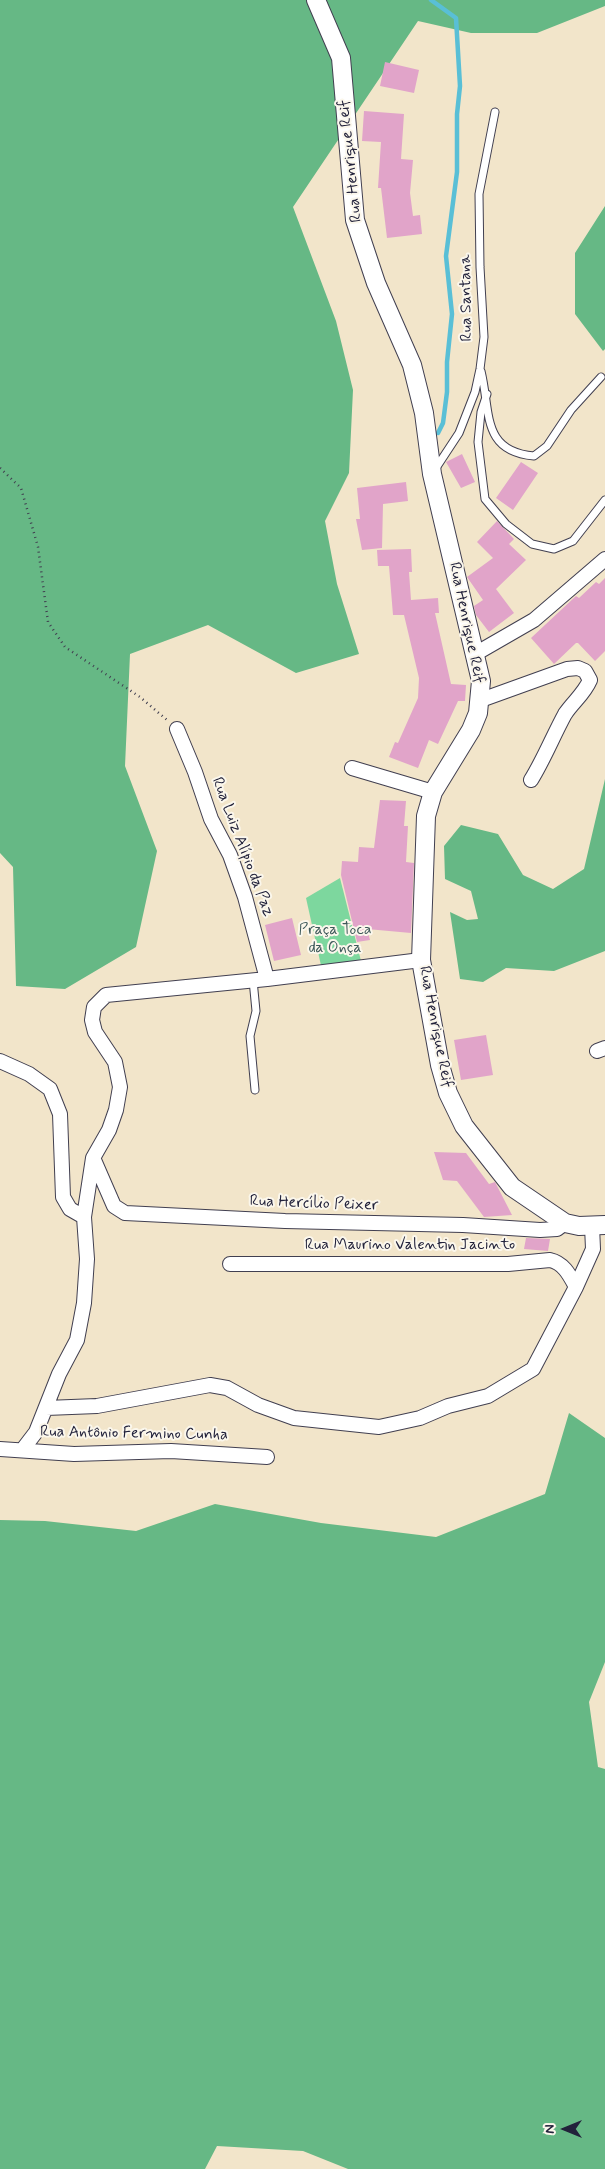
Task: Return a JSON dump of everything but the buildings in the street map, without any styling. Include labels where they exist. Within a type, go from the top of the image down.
[{"type":"street","name":"Rua Henrique Reif","points":[[316,0],[341,58],[355,220],[376,282],[412,365],[424,413],[432,474],[481,681],[481,700],[471,730],[433,792],[426,816],[421,960],[440,1065],[448,1093],[464,1126],[512,1187],[565,1223],[599,1225]]},
{"type":"street","points":[[475,654],[534,620],[605,559]]},
{"type":"street","points":[[481,700],[567,669],[578,668],[585,671],[590,680],[585,692],[566,714],[546,756],[531,780]]},
{"type":"street","name":"Rua Luiz Alípio da Paz","points":[[178,729],[211,819],[230,855],[245,897],[260,980]]},
{"type":"street","points":[[352,768],[433,792]]},
{"type":"street","points":[[23,1449],[36,1432],[77,1340],[84,1303],[87,1259],[84,1217],[94,1158],[109,1130],[116,1110],[120,1087],[115,1062],[95,1032],[92,1020],[94,1007],[106,995],[260,980],[421,960]]},
{"type":"street","points":[[0,1061],[29,1074],[50,1089],[60,1114],[63,1197],[70,1209],[84,1217]]},
{"type":"street","name":"Rua Hercílio Peixer","points":[[94,1158],[114,1206],[125,1214],[285,1222],[463,1225],[540,1230],[557,1230],[565,1223]]},
{"type":"street","points":[[46,1408],[97,1406],[210,1385],[227,1388],[258,1405],[294,1418],[379,1427],[420,1418],[448,1406],[488,1396],[533,1369],[576,1287],[593,1249],[599,1225]]},
{"type":"street","name":"Rua Maurino Valentin Jacinto","points":[[230,1264],[508,1264],[550,1260],[557,1261],[564,1268],[576,1287]]},
{"type":"street","name":"Rua Antônio Fermino Cunha","points":[[0,1449],[23,1449],[74,1454],[171,1451],[267,1457]]},
{"type":"lane","name":"Rua Santana","points":[[432,474],[459,433],[475,392],[480,369],[484,337],[480,267],[480,194],[495,112]]},
{"type":"lane","points":[[480,369],[487,394],[490,421],[497,442],[516,454],[534,456],[547,446],[571,410],[601,378]]},
{"type":"lane","points":[[487,394],[482,412],[478,442],[485,499],[506,524],[532,544],[554,549],[573,541],[605,500]]},
{"type":"lane","points":[[255,1090],[250,1036],[256,1011],[260,980]]},
{"type":"path","points":[[0,468],[21,488],[38,547],[48,622],[65,647],[140,697],[178,729]]},
{"type":"green space","points":[[0,0],[605,0],[605,6],[537,33],[471,33],[418,21],[293,207],[336,321],[353,390],[349,473],[325,521],[337,584],[359,654],[296,673],[208,625],[130,654],[125,766],[157,851],[136,947],[65,989],[16,986],[13,867],[0,853]]},
{"type":"green space","points":[[605,206],[605,349],[603,351],[575,314],[575,253]]},
{"type":"green space","points":[[605,779],[605,951],[554,971],[506,968],[483,982],[460,979],[450,912],[467,920],[478,919],[471,891],[445,879],[444,846],[461,825],[498,834],[523,875],[553,889],[584,869]]},
{"type":"green space","name":"Praça Toca da Onça","points":[[340,878],[362,965],[322,970],[306,898]]},
{"type":"green space","points":[[569,1413],[605,1438],[605,1662],[589,1702],[598,1767],[605,1769],[605,2169],[348,2169],[303,2151],[217,2146],[205,2169],[0,2169],[0,1520],[45,1521],[136,1531],[215,1504],[321,1523],[436,1537],[545,1494]]},
{"type":"waterway","points":[[431,0],[456,18],[460,86],[457,114],[457,172],[446,256],[452,314],[447,362],[447,392],[443,423],[438,433]]}]
